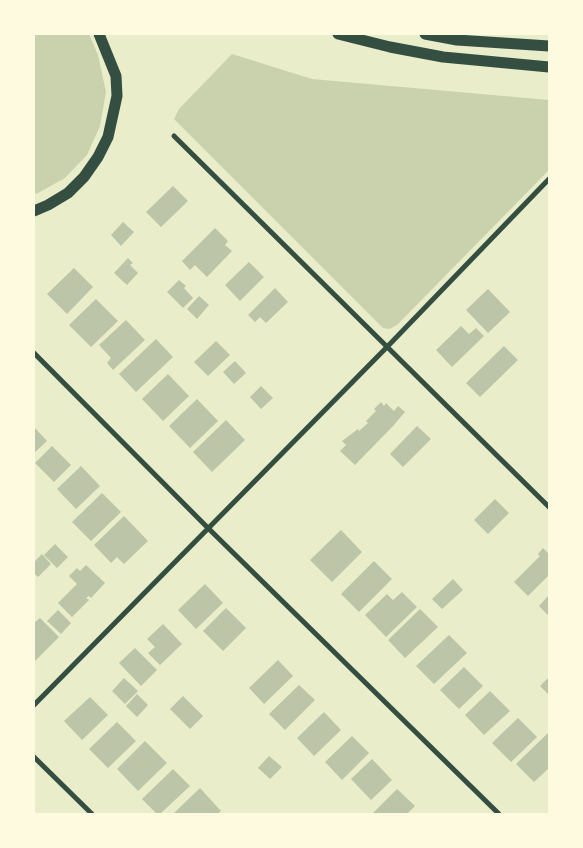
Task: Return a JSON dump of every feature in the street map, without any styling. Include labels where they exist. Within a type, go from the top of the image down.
[{"type":"highway","points":[[34,211],[68,194],[98,158],[108,136],[117,96],[116,76],[99,34]]},
{"type":"highway","points":[[338,34],[390,47],[443,57],[549,67]]},
{"type":"highway","points":[[425,34],[457,40],[549,46]]},
{"type":"street","points":[[174,136],[549,507]]},
{"type":"street","points":[[34,705],[549,181]]},
{"type":"street","points":[[34,354],[499,814]]},
{"type":"street","points":[[34,757],[92,814]]},
{"type":"green space","points":[[34,34],[89,34],[98,55],[106,92],[100,126],[87,155],[65,178],[34,194]]},
{"type":"green space","points":[[232,54],[312,79],[549,100],[549,170],[397,325],[389,329],[383,328],[174,119],[179,109]]},
{"type":"building","points":[[173,186],[188,201],[161,227],[146,212]]},
{"type":"building","points":[[123,222],[134,232],[121,246],[111,235]]},
{"type":"building","points":[[215,228],[228,241],[225,245],[232,251],[207,277],[195,265],[190,270],[182,261]]},
{"type":"building","points":[[128,258],[133,263],[130,265],[138,273],[127,285],[114,273]]},
{"type":"building","points":[[249,262],[264,277],[240,301],[225,285]]},
{"type":"building","points":[[74,268],[93,287],[67,314],[47,294]]},
{"type":"building","points":[[179,280],[186,286],[184,288],[193,298],[183,308],[167,292]]},
{"type":"building","points":[[275,288],[288,302],[266,323],[260,317],[255,322],[248,315]]},
{"type":"building","points":[[488,289],[510,312],[488,333],[466,310]]},
{"type":"building","points":[[199,296],[209,305],[197,319],[187,309]]},
{"type":"building","points":[[96,299],[118,321],[91,347],[69,325]]},
{"type":"building","points":[[126,320],[145,340],[113,370],[107,363],[111,358],[99,345]]},
{"type":"building","points":[[461,326],[469,334],[476,328],[484,336],[452,367],[436,350]]},
{"type":"building","points":[[156,339],[173,357],[136,392],[119,374]]},
{"type":"building","points":[[216,341],[230,355],[208,376],[194,362]]},
{"type":"building","points":[[504,346],[518,360],[480,397],[466,383]]},
{"type":"building","points":[[235,361],[246,373],[234,384],[223,372]]},
{"type":"building","points":[[168,374],[189,396],[163,421],[142,399]]},
{"type":"building","points":[[261,386],[273,398],[261,409],[250,397]]},
{"type":"building","points":[[197,399],[218,421],[190,448],[169,426]]},
{"type":"building","points":[[381,402],[384,406],[386,403],[394,411],[398,406],[405,412],[355,465],[340,451],[346,445],[342,441],[368,423],[366,421],[376,411],[374,409]]},
{"type":"building","points":[[226,420],[245,440],[212,472],[193,452]]},
{"type":"building","points":[[417,426],[431,439],[403,467],[390,454]]},
{"type":"building","points":[[34,427],[47,441],[34,453]]},
{"type":"building","points":[[52,446],[71,465],[54,482],[35,463]]},
{"type":"building","points":[[81,466],[100,486],[76,509],[57,489]]},
{"type":"building","points":[[102,493],[121,512],[91,541],[72,522]]},
{"type":"building","points":[[495,499],[509,513],[488,534],[474,520]]},
{"type":"building","points":[[124,516],[148,541],[124,564],[117,557],[111,563],[94,545]]},
{"type":"building","points":[[341,530],[362,552],[332,582],[310,560]]},
{"type":"building","points":[[55,544],[68,557],[57,568],[44,555]]},
{"type":"building","points":[[543,548],[549,554],[549,575],[528,596],[514,582],[540,556],[538,554]]},
{"type":"building","points":[[42,554],[51,564],[38,577],[34,573],[34,562]]},
{"type":"building","points":[[374,561],[392,579],[359,612],[341,594]]},
{"type":"building","points":[[86,565],[105,583],[91,598],[89,596],[86,598],[89,600],[72,617],[58,603],[77,584],[69,576],[77,568],[80,571]]},
{"type":"building","points":[[453,579],[463,590],[442,609],[432,599]]},
{"type":"building","points":[[205,584],[223,603],[196,629],[178,610]]},
{"type":"building","points":[[402,592],[417,607],[386,637],[365,615],[387,594],[393,600]]},
{"type":"building","points":[[549,595],[549,616],[539,606]]},
{"type":"building","points":[[226,608],[246,628],[223,651],[203,631]]},
{"type":"building","points":[[420,609],[438,627],[405,658],[388,640]]},
{"type":"building","points":[[58,610],[71,623],[61,634],[47,621]]},
{"type":"building","points":[[40,618],[59,637],[34,662],[34,623]]},
{"type":"building","points":[[163,624],[182,644],[160,665],[148,653],[155,647],[147,639]]},
{"type":"building","points":[[449,635],[467,653],[434,684],[416,666]]},
{"type":"building","points":[[135,648],[157,670],[141,686],[119,663]]},
{"type":"building","points":[[278,660],[293,676],[264,704],[249,688]]},
{"type":"building","points":[[464,667],[483,686],[459,709],[440,690]]},
{"type":"building","points":[[549,677],[549,695],[540,686]]},
{"type":"building","points":[[124,678],[138,691],[125,704],[112,691]]},
{"type":"building","points":[[299,685],[315,700],[285,730],[269,714]]},
{"type":"building","points":[[490,691],[510,711],[484,735],[465,715]]},
{"type":"building","points":[[137,694],[148,705],[137,717],[126,706]]},
{"type":"building","points":[[183,696],[203,716],[190,729],[170,709]]},
{"type":"building","points":[[90,697],[108,715],[82,740],[64,721]]},
{"type":"building","points":[[324,712],[341,730],[314,756],[297,738]]},
{"type":"building","points":[[518,718],[537,737],[511,762],[492,743]]},
{"type":"building","points":[[117,722],[136,741],[108,768],[89,749]]},
{"type":"building","points":[[548,733],[549,768],[534,782],[516,764]]},
{"type":"building","points":[[352,736],[369,753],[342,780],[325,762]]},
{"type":"building","points":[[145,741],[167,763],[138,791],[117,769]]},
{"type":"building","points":[[269,756],[282,767],[270,779],[258,768]]},
{"type":"building","points":[[372,759],[392,780],[371,800],[351,779]]},
{"type":"building","points":[[173,769],[190,786],[160,814],[157,814],[142,799]]},
{"type":"building","points":[[200,788],[221,811],[217,814],[173,814]]},
{"type":"building","points":[[397,789],[415,806],[407,814],[372,814]]}]
